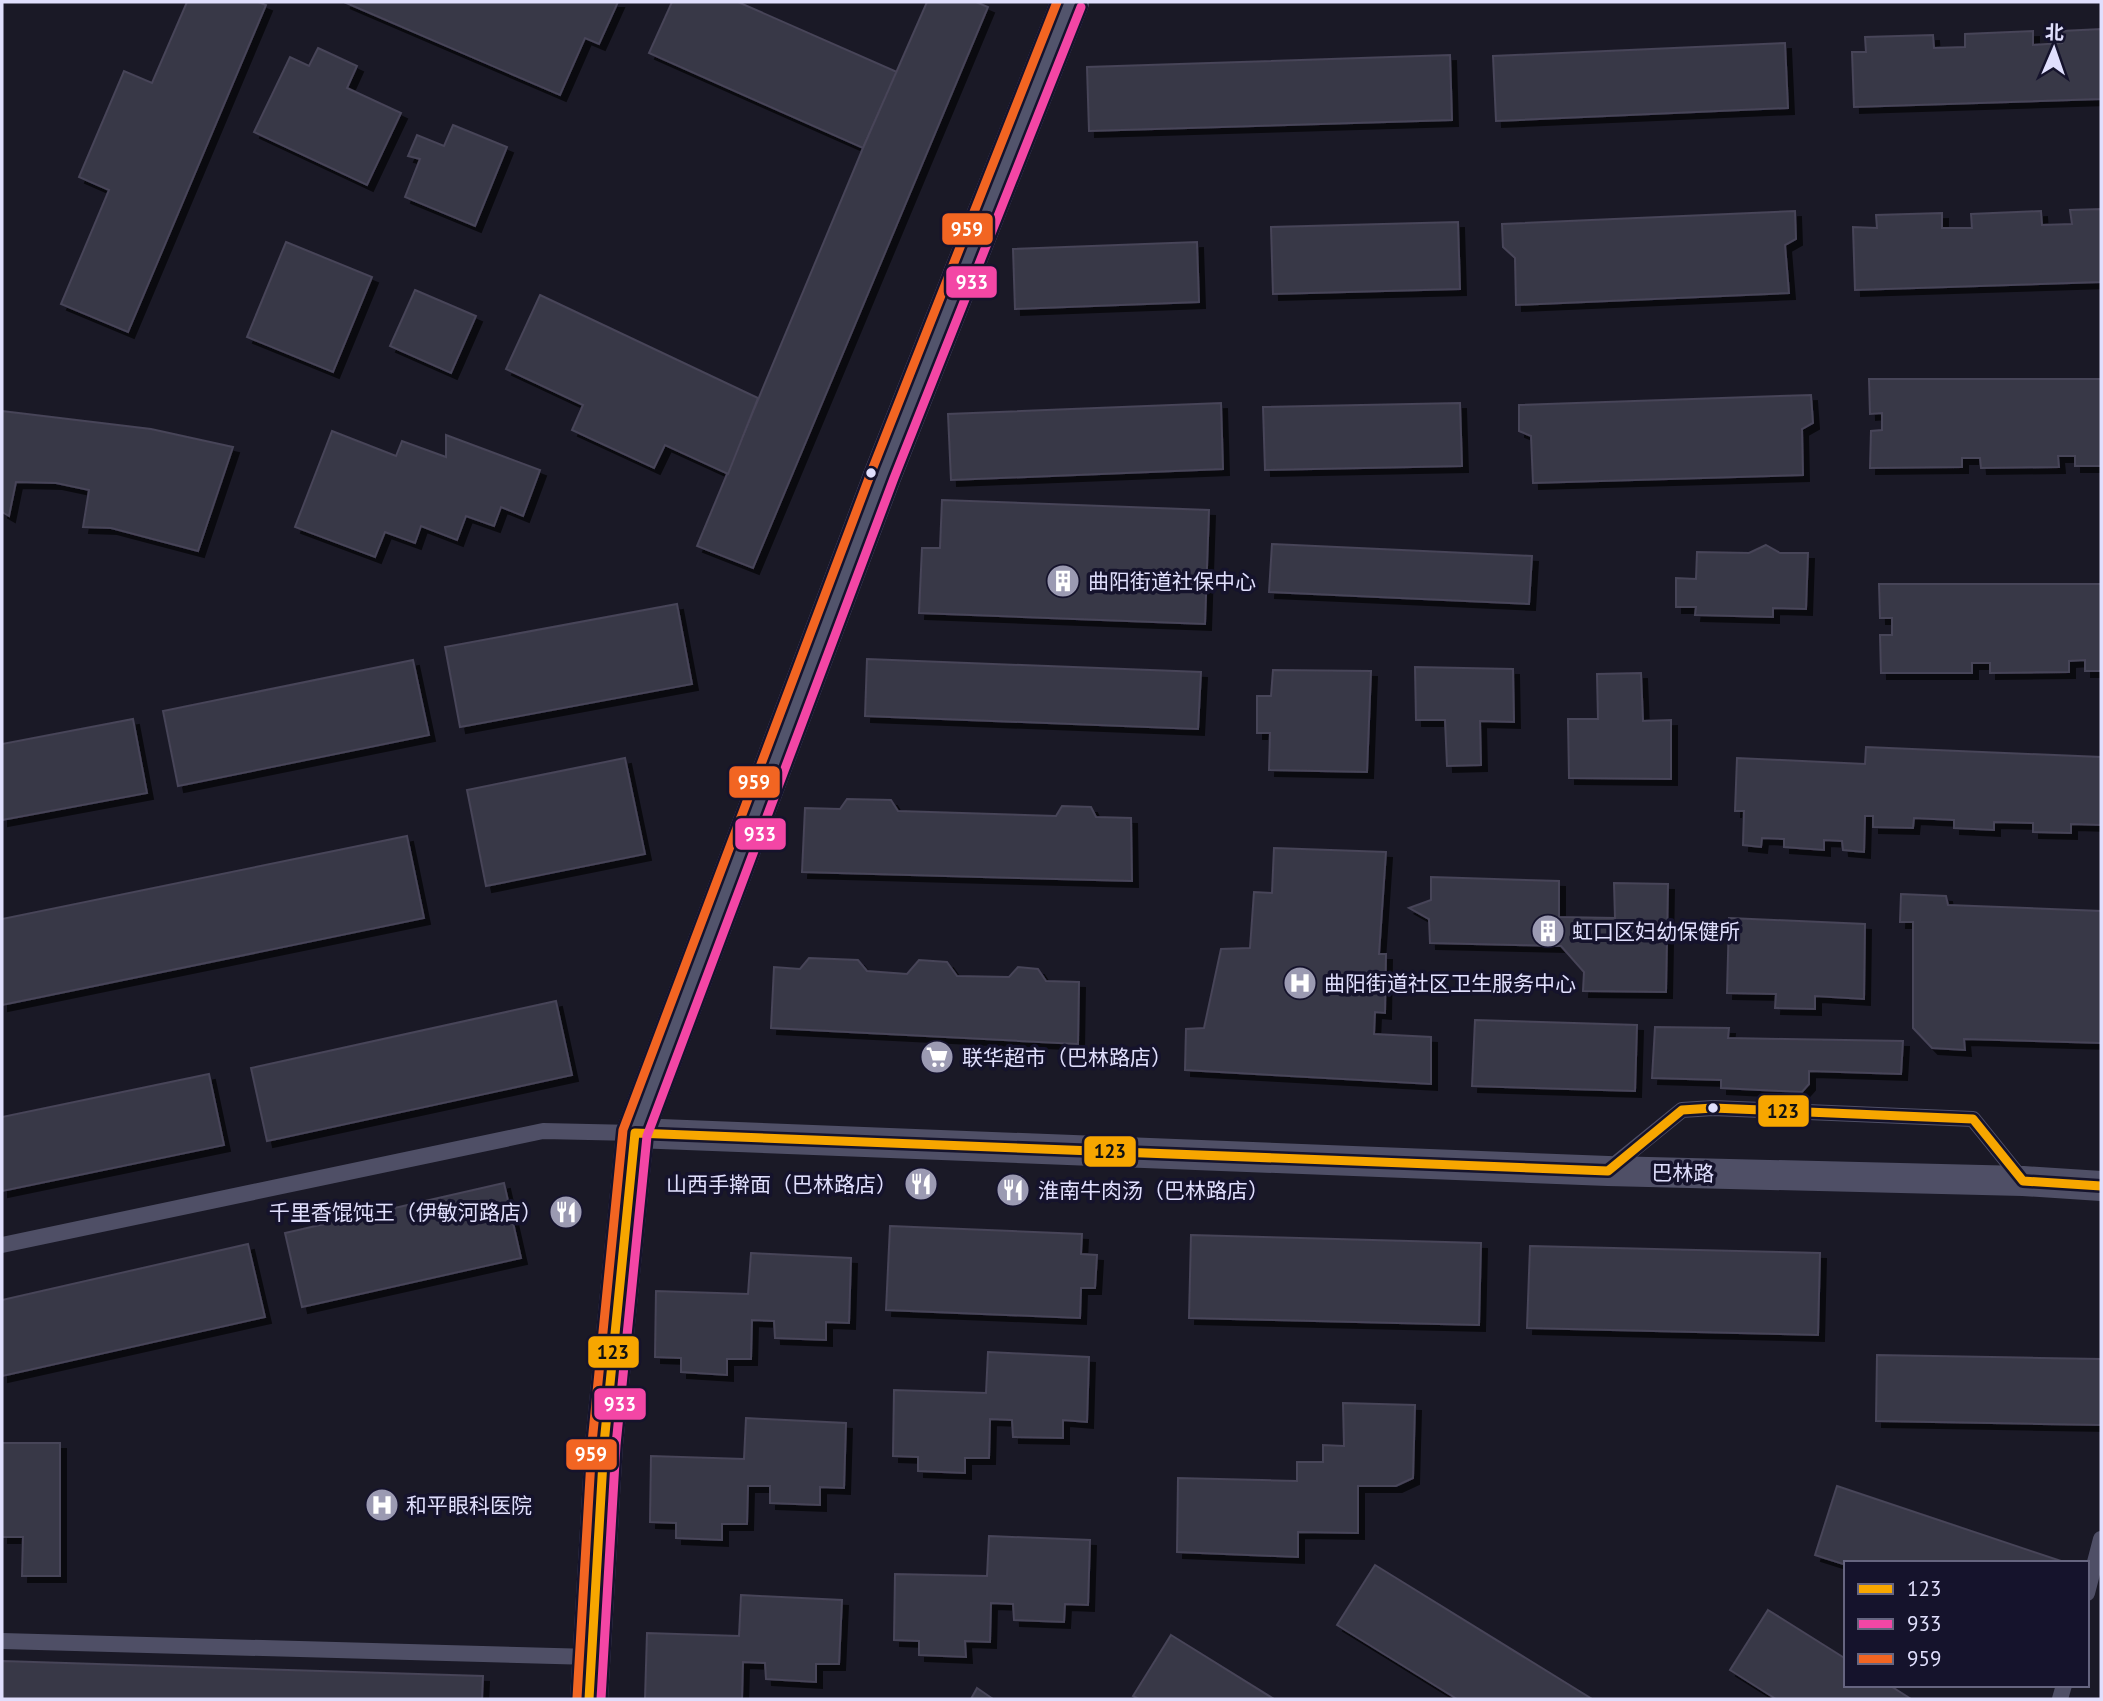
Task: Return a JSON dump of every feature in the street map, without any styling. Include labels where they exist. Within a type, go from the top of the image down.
[{"type":"street","points":[[589,1699],[604,1444],[635,1133],[888,461],[1070,2]]},
{"type":"street","name":"巴林路","points":[[635,1133],[1608,1171],[2022,1181],[2101,1186]]},
{"type":"lane","points":[[1608,1171],[1682,1110],[1713,1108],[1973,1119],[2022,1181]]},
{"type":"lane","points":[[2,1245],[543,1131],[635,1133]]},
{"type":"lane","points":[[2089,1585],[2101,1539]]},
{"type":"lane","points":[[2,1641],[592,1657]]},
{"type":"building","points":[[187,2],[258,2],[266,5],[128,332],[61,304],[109,190],[79,177],[124,71],[152,83]]},
{"type":"building","points":[[344,2],[618,2],[599,44],[585,38],[560,95]]},
{"type":"building","points":[[672,2],[738,2],[897,72],[863,148],[649,53]]},
{"type":"building","points":[[927,2],[976,2],[988,7],[753,568],[697,546]]},
{"type":"building","points":[[2101,29],[2101,99],[1854,107],[1852,52],[1866,52],[1865,37],[1933,35],[1934,48],[1965,47],[1965,34],[2033,31],[2033,45],[2062,43],[2062,31]]},
{"type":"building","points":[[1785,43],[1788,108],[1496,121],[1493,56]]},
{"type":"building","points":[[318,48],[357,66],[347,88],[401,113],[367,185],[254,132],[290,57],[309,66]]},
{"type":"building","points":[[1450,55],[1452,120],[1089,131],[1087,67]]},
{"type":"building","points":[[453,125],[507,147],[475,226],[405,197],[420,159],[408,156],[417,135],[444,146]]},
{"type":"building","points":[[2101,209],[2101,282],[1855,290],[1853,227],[1877,228],[1876,215],[1942,213],[1942,228],[1972,228],[1971,214],[2041,211],[2042,225],[2072,224],[2070,210]]},
{"type":"building","points":[[1795,211],[1796,239],[1785,245],[1789,293],[1516,305],[1515,258],[1503,247],[1502,224]]},
{"type":"building","points":[[1458,222],[1460,289],[1273,294],[1271,227]]},
{"type":"building","points":[[286,242],[372,277],[333,372],[247,337]]},
{"type":"building","points":[[1197,242],[1199,302],[1015,309],[1013,249]]},
{"type":"building","points":[[415,290],[476,316],[451,373],[390,346]]},
{"type":"building","points":[[540,295],[758,398],[728,474],[665,445],[654,468],[572,430],[583,405],[506,369]]},
{"type":"building","points":[[1869,379],[2101,379],[2101,466],[2075,466],[2075,456],[2058,456],[2059,467],[1981,468],[1980,458],[1962,458],[1962,467],[1870,468],[1871,431],[1882,430],[1882,413],[1870,414]]},
{"type":"building","points":[[1811,395],[1813,423],[1802,429],[1803,475],[1533,483],[1531,436],[1519,431],[1519,405]]},
{"type":"building","points":[[1221,403],[1223,469],[951,480],[948,414]]},
{"type":"building","points":[[1460,403],[1462,466],[1265,470],[1263,407]]},
{"type":"building","points":[[2,411],[151,429],[233,447],[198,551],[111,528],[83,527],[89,490],[56,483],[16,482],[9,516],[2,512]]},
{"type":"building","points":[[332,431],[396,456],[402,441],[446,457],[446,435],[540,470],[523,516],[501,507],[494,526],[466,516],[457,540],[421,526],[415,543],[385,532],[375,557],[295,527]]},
{"type":"building","name":"曲阳街道社保中心","points":[[942,500],[1209,510],[1205,624],[919,613],[922,548],[940,548]]},
{"type":"building","points":[[1272,544],[1532,556],[1529,604],[1269,592]]},
{"type":"building","points":[[1766,545],[1780,553],[1808,553],[1806,609],[1773,608],[1773,617],[1695,615],[1696,607],[1676,607],[1676,578],[1696,579],[1697,552],[1749,553]]},
{"type":"building","points":[[1879,584],[2101,584],[2101,671],[2085,671],[2085,660],[2069,661],[2069,672],[1990,673],[1990,663],[1972,663],[1972,673],[1881,673],[1880,635],[1892,635],[1892,618],[1880,618]]},
{"type":"building","points":[[677,604],[692,684],[460,727],[445,647]]},
{"type":"building","points":[[867,659],[1201,672],[1198,729],[865,716]]},
{"type":"building","points":[[413,660],[429,735],[178,786],[163,711]]},
{"type":"building","points":[[1415,667],[1513,669],[1514,722],[1480,721],[1481,765],[1447,766],[1445,720],[1416,720]]},
{"type":"building","points":[[1273,670],[1371,671],[1367,772],[1269,770],[1270,733],[1257,733],[1257,696],[1271,696]]},
{"type":"building","points":[[1641,673],[1643,721],[1671,720],[1671,779],[1569,778],[1568,719],[1598,719],[1597,674]]},
{"type":"building","points":[[133,719],[147,793],[2,820],[2,744]]},
{"type":"building","points":[[1866,747],[2101,757],[2101,825],[2071,824],[2071,833],[2033,832],[2033,823],[1994,822],[1994,830],[1954,828],[1954,820],[1914,818],[1913,828],[1873,827],[1873,816],[1865,816],[1864,852],[1843,850],[1842,841],[1824,840],[1824,850],[1784,847],[1784,839],[1762,838],[1761,847],[1743,845],[1744,811],[1735,811],[1737,758],[1865,764]]},
{"type":"building","points":[[625,758],[645,854],[486,886],[467,790]]},
{"type":"building","points":[[847,799],[891,800],[898,811],[1056,816],[1062,806],[1091,807],[1096,817],[1131,818],[1132,881],[802,872],[805,808],[840,809]]},
{"type":"building","points":[[407,836],[424,918],[2,1005],[2,919]]},
{"type":"building","name":"曲阳街道社区卫生服务中心","points":[[1274,848],[1386,852],[1379,954],[1386,954],[1385,1013],[1375,1012],[1374,1034],[1431,1037],[1431,1084],[1185,1070],[1186,1029],[1204,1028],[1221,949],[1250,948],[1254,892],[1272,893]]},
{"type":"building","name":"虹口区妇幼保健所","points":[[1431,877],[1559,881],[1559,917],[1615,918],[1614,883],[1668,884],[1666,992],[1583,991],[1584,972],[1561,946],[1430,943],[1429,919],[1409,908],[1431,900]]},
{"type":"building","points":[[1901,894],[1946,896],[1948,905],[2101,911],[2101,1043],[1964,1039],[1965,1050],[1932,1048],[1913,1028],[1913,922],[1900,922]]},
{"type":"building","points":[[1729,918],[1865,924],[1864,999],[1815,996],[1815,1009],[1775,1008],[1776,994],[1727,993]]},
{"type":"building","points":[[809,958],[858,960],[867,971],[907,974],[919,960],[947,962],[957,976],[1009,977],[1018,967],[1038,969],[1046,981],[1079,982],[1078,1044],[771,1028],[774,967],[800,969]]},
{"type":"building","points":[[556,1001],[572,1075],[267,1141],[251,1068]]},
{"type":"building","points":[[1475,1020],[1637,1025],[1635,1091],[1472,1086]]},
{"type":"building","points":[[1655,1027],[1729,1028],[1728,1038],[1903,1041],[1901,1074],[1809,1071],[1809,1084],[1802,1092],[1721,1088],[1721,1080],[1652,1078]]},
{"type":"building","points":[[209,1074],[224,1145],[2,1191],[2,1117]]},
{"type":"building","points":[[504,1183],[521,1258],[302,1307],[285,1233]]},
{"type":"building","points":[[890,1226],[1082,1234],[1081,1254],[1097,1255],[1095,1288],[1081,1288],[1080,1318],[886,1310]]},
{"type":"building","points":[[1191,1235],[1481,1243],[1479,1325],[1189,1318]]},
{"type":"building","points":[[248,1244],[265,1317],[2,1376],[2,1300]]},
{"type":"building","points":[[1530,1246],[1820,1253],[1818,1335],[1527,1328]]},
{"type":"building","points":[[751,1253],[851,1258],[849,1323],[826,1322],[826,1340],[775,1338],[774,1321],[752,1320],[751,1359],[727,1359],[727,1375],[681,1372],[681,1358],[655,1357],[656,1291],[748,1294]]},
{"type":"building","points":[[988,1352],[1089,1357],[1087,1422],[1063,1420],[1063,1438],[1013,1437],[1012,1420],[990,1419],[989,1458],[965,1458],[965,1473],[918,1471],[918,1457],[893,1456],[894,1390],[986,1393]]},
{"type":"building","points":[[1877,1355],[2101,1359],[2101,1425],[1876,1421]]},
{"type":"building","points":[[1343,1403],[1415,1405],[1413,1478],[1396,1486],[1358,1486],[1358,1533],[1298,1532],[1298,1557],[1177,1552],[1178,1478],[1297,1481],[1297,1462],[1323,1462],[1323,1445],[1344,1446]]},
{"type":"building","points":[[746,1418],[846,1423],[844,1488],[820,1487],[820,1505],[770,1503],[770,1486],[748,1486],[747,1524],[722,1524],[722,1540],[676,1538],[676,1523],[650,1522],[651,1456],[744,1459]]},
{"type":"building","points":[[2,1443],[60,1443],[60,1576],[22,1576],[23,1537],[2,1537]]},
{"type":"building","points":[[1837,1486],[2061,1561],[1844,1561],[1844,1564],[1815,1555]]},
{"type":"building","points":[[989,1536],[1090,1540],[1088,1605],[1065,1604],[1064,1622],[1014,1620],[1013,1604],[991,1603],[990,1642],[965,1641],[966,1657],[919,1655],[919,1641],[894,1640],[895,1574],[987,1576]]},
{"type":"building","points":[[1375,1565],[1592,1699],[1457,1699],[1337,1625]]},
{"type":"building","points":[[741,1595],[842,1600],[839,1664],[816,1664],[816,1682],[766,1679],[765,1663],[743,1662],[742,1699],[645,1699],[647,1633],[739,1636]]},
{"type":"building","points":[[1768,1610],[1844,1658],[1844,1687],[1892,1687],[1911,1699],[1776,1699],[1730,1670]]},
{"type":"building","points":[[1171,1635],[1274,1699],[1139,1699],[1133,1696]]},
{"type":"building","points":[[2,1661],[483,1676],[482,1699],[2,1699]]},
{"type":"building","points":[[977,1688],[993,1699],[971,1699]]},
{"type":"transit line","name":"959","points":[[577,1698],[592,1443],[623,1130],[872,470],[1057,2]]},
{"type":"transit line","name":"933","points":[[601,1699],[616,1445],[647,1136],[894,478],[1081,7]]},
{"type":"transit line","name":"123","points":[[589,1699],[604,1444],[635,1133],[1608,1171],[1682,1110],[1713,1108],[1973,1119],[2023,1181],[2101,1186]]},
{"type":"place","name":"曲阳街道社保中心","points":[[1063,581]]},
{"type":"place","name":"虹口区妇幼保健所","points":[[1548,931]]},
{"type":"place","name":"曲阳街道社区卫生服务中心","points":[[1300,983]]},
{"type":"place","name":"联华超市（巴林路店）","points":[[937,1057]]},
{"type":"place","name":"山西手擀面（巴林路店）","points":[[921,1184]]},
{"type":"place","name":"淮南牛肉汤（巴林路店）","points":[[1013,1190]]},
{"type":"place","name":"千里香馄饨王（伊敏河路店）","points":[[566,1212]]},
{"type":"place","name":"和平眼科医院","points":[[382,1505]]}]
